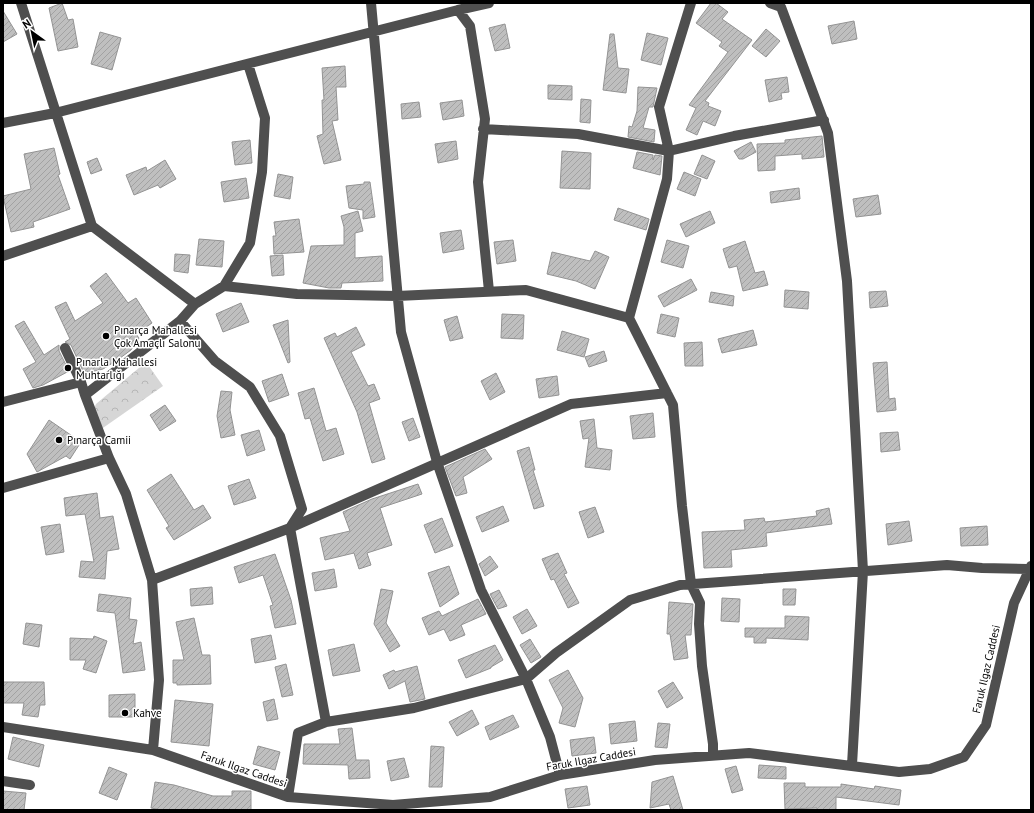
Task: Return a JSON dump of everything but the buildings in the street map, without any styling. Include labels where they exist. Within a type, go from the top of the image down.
[{"type":"street","points":[[21,3],[92,226],[195,304]]},
{"type":"street","points":[[371,3],[401,332],[436,462],[481,590],[526,679],[550,737],[560,775]]},
{"type":"street","points":[[3,123],[55,113],[489,3]]},
{"type":"street","points":[[691,3],[659,107],[669,151],[667,179],[630,318],[673,405],[691,584],[700,603],[699,624],[702,666],[713,744],[713,756]]},
{"type":"street","points":[[770,3],[782,5],[828,133],[848,281],[863,571],[852,765]]},
{"type":"street","points":[[458,10],[470,26],[485,118],[478,182],[489,291]]},
{"type":"street","points":[[85,395],[180,321],[195,304],[224,286],[250,243],[262,172],[265,118],[248,64]]},
{"type":"street","points":[[484,129],[578,134],[669,151],[741,135],[824,120]]},
{"type":"street","points":[[3,256],[92,226]]},
{"type":"street","points":[[224,286],[298,294],[397,296],[526,290],[630,318]]},
{"type":"street","points":[[180,321],[214,361],[250,387],[280,436],[302,509],[290,528],[326,722]]},
{"type":"street","points":[[65,348],[81,382],[109,458],[126,494],[152,580],[159,680],[153,750]]},
{"type":"street","points":[[3,402],[81,382]]},
{"type":"street","points":[[152,580],[290,528],[436,462],[572,404],[667,393]]},
{"type":"street","points":[[3,488],[109,458]]},
{"type":"street","points":[[288,797],[298,733],[326,722],[414,708],[526,679],[556,652],[630,600],[680,585],[691,584],[946,565],[982,568],[1030,567]]},
{"type":"street","name":"Faruk Ilgaz Caddesi","points":[[3,727],[153,750],[288,797],[393,806],[490,796],[560,775],[654,760],[749,753],[899,772],[930,769],[964,757],[986,725],[1014,603],[1030,567]]},
{"type":"street","points":[[3,781],[30,785]]},
{"type":"green space","points":[[146,362],[163,386],[100,430],[93,411],[96,404]]},
{"type":"place","name":"Pınarça Mahallesi Çok Amaçlı Salonu","points":[[106,336]]},
{"type":"place","name":"Pınarla Mahallesi Muhtarlığı","points":[[68,368]]},
{"type":"place","name":"Pınarça Camii","points":[[59,440]]},
{"type":"place","name":"Kahve","points":[[125,713]]}]
